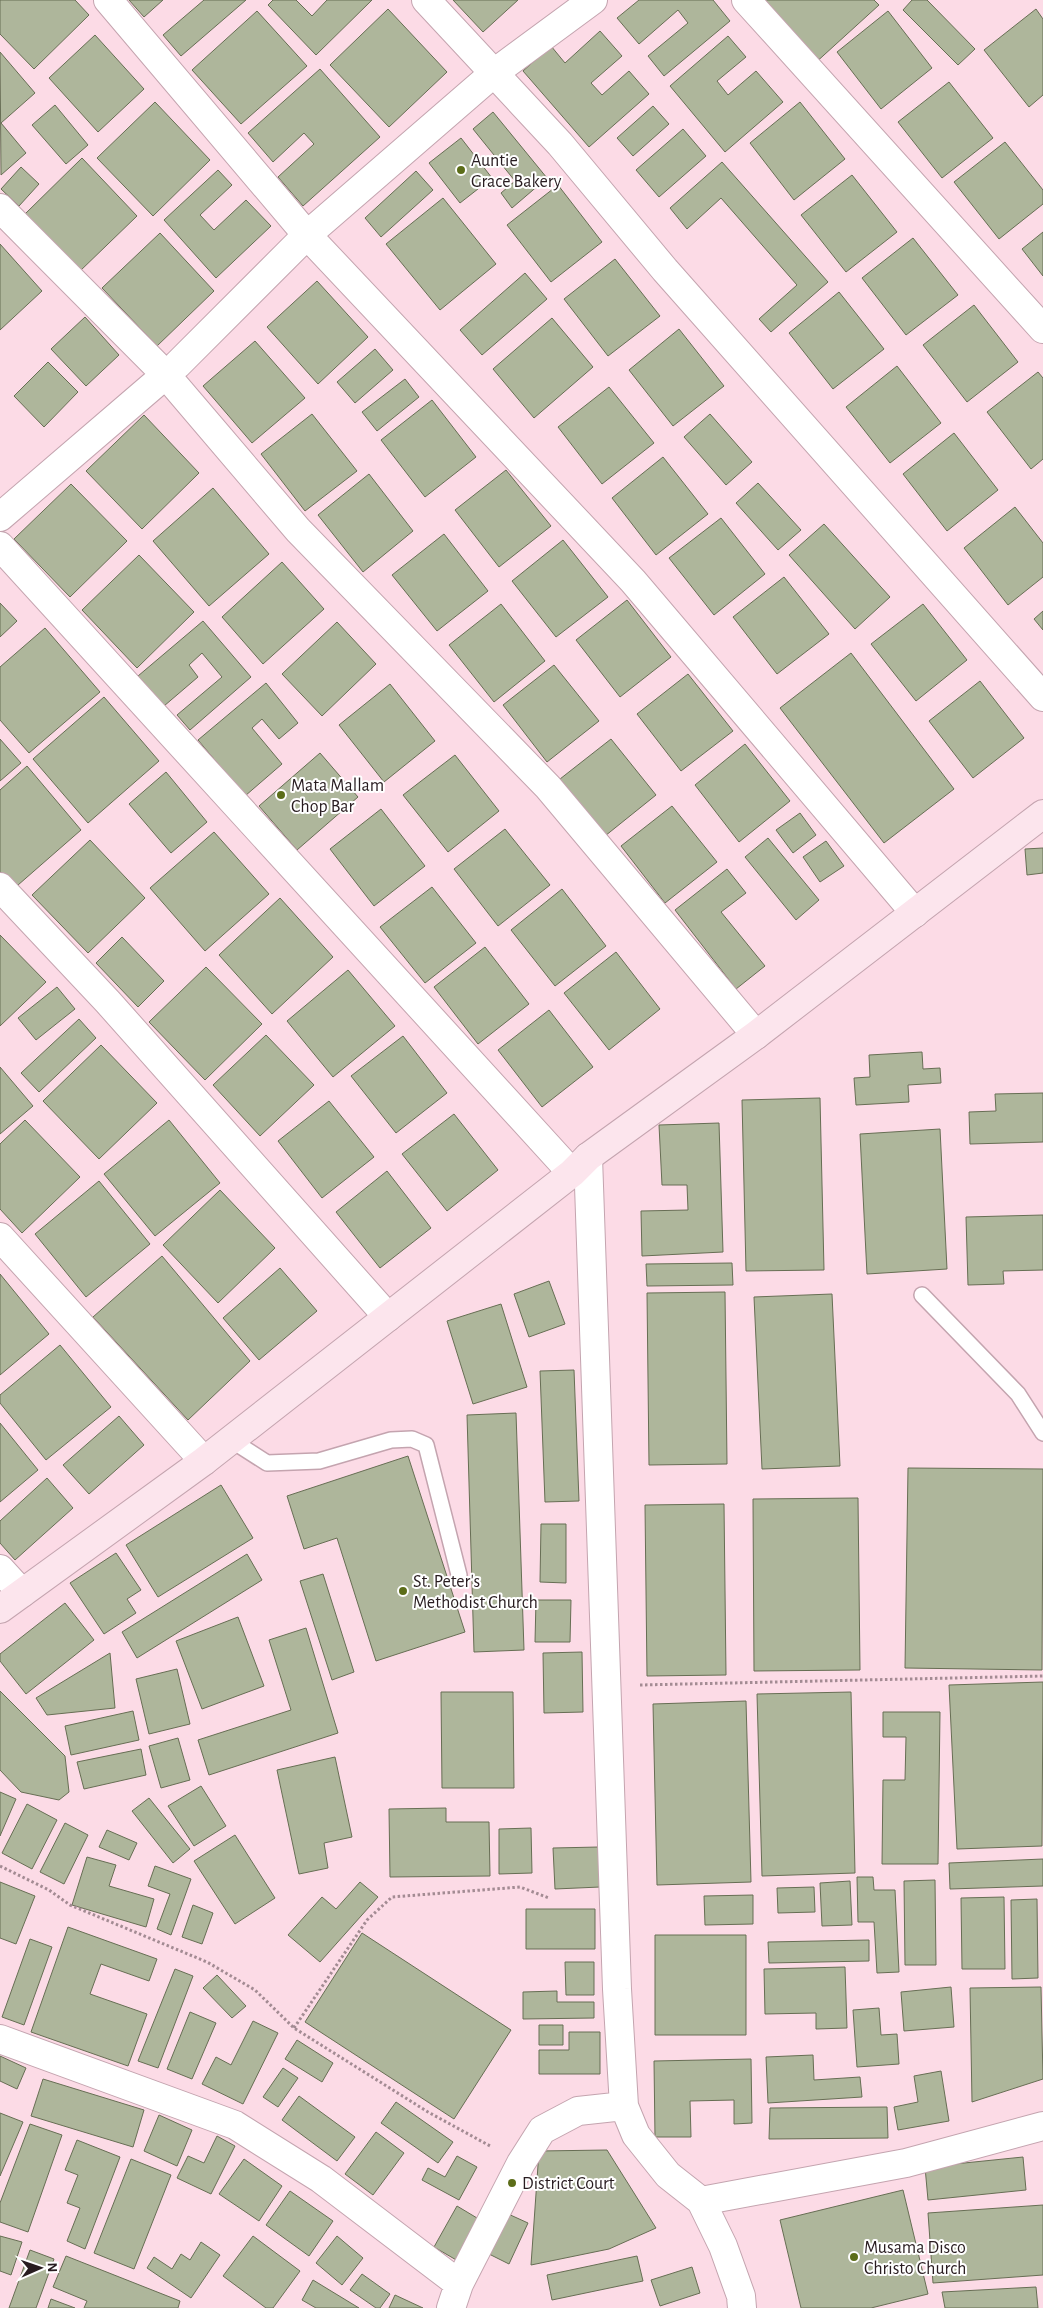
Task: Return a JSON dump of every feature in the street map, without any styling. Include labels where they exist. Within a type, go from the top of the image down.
[{"type":"main road","points":[[0,1609],[204,1461],[580,1164],[756,1035],[1043,814]]},
{"type":"street","points":[[108,0],[307,235],[633,581],[915,913]]},
{"type":"street","points":[[426,0],[560,144],[665,270],[1043,697]]},
{"type":"street","points":[[0,517],[166,375],[307,235],[494,72],[593,0]]},
{"type":"street","points":[[746,0],[1043,330]]},
{"type":"street","points":[[0,208],[166,375],[298,530],[548,787],[756,1035]]},
{"type":"street","points":[[0,546],[580,1164],[607,1686],[617,1989],[624,2106],[636,2135],[668,2175],[701,2201],[723,2246],[741,2296],[742,2308]]},
{"type":"street","points":[[0,886],[108,1002],[388,1317]]},
{"type":"street","points":[[0,1237],[204,1461]]},
{"type":"street","points":[[0,1569],[22,1593]]},
{"type":"street","points":[[0,2039],[235,2125],[321,2178],[455,2296],[521,2163],[542,2130],[578,2111],[624,2106]]},
{"type":"street","points":[[701,2201],[906,2163],[1043,2126]]},
{"type":"lane","points":[[922,1295],[1018,1394],[1043,1433]]},
{"type":"lane","points":[[231,1440],[267,1463],[319,1461],[390,1440],[412,1439],[426,1445],[459,1575]]},
{"type":"path","points":[[607,1686],[1043,1676]]},
{"type":"path","points":[[0,1866],[48,1890],[70,1906],[207,1962],[255,1990],[294,2028],[428,2112],[521,2163]]},
{"type":"path","points":[[294,2028],[367,1920],[392,1897],[520,1887],[549,1898]]},
{"type":"building","points":[[0,0],[75,0],[89,15],[34,69],[0,34]]},
{"type":"building","points":[[129,0],[163,0],[144,17]]},
{"type":"building","points":[[204,0],[246,0],[181,56],[163,35]]},
{"type":"building","points":[[273,0],[296,0],[312,16],[327,0],[372,0],[316,55],[268,5]]},
{"type":"building","points":[[453,0],[518,0],[483,32]]},
{"type":"building","points":[[639,0],[713,0],[730,21],[664,76],[648,56],[688,23],[678,10],[639,44],[617,18]]},
{"type":"building","points":[[762,0],[874,0],[879,5],[813,65]]},
{"type":"building","points":[[912,0],[927,0],[975,49],[958,65],[903,10]]},
{"type":"building","points":[[388,9],[447,72],[389,127],[330,65]]},
{"type":"building","points":[[1036,9],[1043,19],[1043,95],[1029,107],[984,50]]},
{"type":"building","points":[[257,11],[307,66],[241,124],[192,70]]},
{"type":"building","points":[[888,11],[932,68],[881,109],[837,52]]},
{"type":"building","points":[[600,31],[622,56],[591,83],[602,95],[629,71],[649,94],[589,147],[523,71],[551,46],[565,63]]},
{"type":"building","points":[[95,35],[144,89],[98,132],[49,78]]},
{"type":"building","points":[[728,36],[746,57],[717,81],[728,95],[756,71],[783,102],[725,152],[670,86]]},
{"type":"building","points":[[0,52],[35,93],[1,123],[26,153],[1,175]]},
{"type":"building","points":[[320,69],[380,137],[303,206],[278,177],[314,144],[304,133],[273,162],[248,133]]},
{"type":"building","points":[[949,82],[993,138],[942,178],[898,122]]},
{"type":"building","points":[[155,102],[210,160],[153,216],[97,158]]},
{"type":"building","points":[[800,102],[845,159],[794,200],[750,143]]},
{"type":"building","points":[[55,105],[88,145],[66,164],[32,125]]},
{"type":"building","points":[[653,106],[669,124],[633,156],[617,138]]},
{"type":"building","points":[[493,112],[547,178],[512,208],[501,193],[515,181],[473,129]]},
{"type":"building","points":[[683,129],[706,156],[659,197],[636,170]]},
{"type":"building","name":"Auntie Grace Bakery","points":[[461,138],[492,178],[460,203],[429,163]]},
{"type":"building","points":[[1005,142],[1043,190],[1043,204],[999,239],[954,182]]},
{"type":"building","points":[[82,158],[137,216],[79,272],[25,214]]},
{"type":"building","points":[[722,162],[828,282],[771,332],[759,319],[797,285],[721,198],[687,229],[670,208]]},
{"type":"building","points":[[21,167],[39,184],[19,206],[1,189]]},
{"type":"building","points":[[218,170],[232,185],[200,215],[214,230],[246,200],[271,226],[216,278],[164,220]]},
{"type":"building","points":[[416,171],[433,190],[381,237],[365,218]]},
{"type":"building","points":[[852,175],[897,232],[846,272],[801,215]]},
{"type":"building","points":[[558,185],[602,242],[551,282],[507,225]]},
{"type":"building","points":[[443,198],[496,264],[440,310],[386,244]]},
{"type":"building","points":[[1043,232],[1043,276],[1022,249]]},
{"type":"building","points":[[160,233],[214,291],[157,346],[102,288]]},
{"type":"building","points":[[913,238],[958,295],[906,335],[862,278]]},
{"type":"building","points":[[0,244],[42,291],[0,330]]},
{"type":"building","points":[[615,259],[660,316],[608,356],[564,299]]},
{"type":"building","points":[[525,273],[547,299],[482,355],[460,330]]},
{"type":"building","points":[[317,281],[368,337],[318,384],[267,327]]},
{"type":"building","points":[[839,292],[884,349],[833,389],[789,333]]},
{"type":"building","points":[[974,305],[1018,362],[967,402],[923,345]]},
{"type":"building","points":[[85,317],[119,355],[86,386],[51,349]]},
{"type":"building","points":[[552,318],[593,367],[534,418],[493,369]]},
{"type":"building","points":[[679,329],[724,386],[673,426],[629,370]]},
{"type":"building","points":[[255,341],[305,398],[252,443],[203,386]]},
{"type":"building","points":[[375,349],[393,370],[355,403],[337,382]]},
{"type":"building","points":[[48,362],[78,392],[44,427],[14,396]]},
{"type":"building","points":[[897,366],[941,423],[890,463],[846,407]]},
{"type":"building","points":[[1038,372],[1043,378],[1043,459],[1031,469],[987,412]]},
{"type":"building","points":[[405,379],[419,397],[377,431],[362,412]]},
{"type":"building","points":[[609,387],[654,443],[602,484],[558,427]]},
{"type":"building","points":[[432,400],[476,457],[425,497],[381,440]]},
{"type":"building","points":[[312,414],[357,471],[305,511],[261,454]]},
{"type":"building","points":[[710,414],[752,462],[726,485],[684,437]]},
{"type":"building","points":[[144,415],[199,473],[142,529],[86,471]]},
{"type":"building","points":[[954,433],[998,490],[947,531],[903,474]]},
{"type":"building","points":[[663,457],[708,514],[656,555],[612,498]]},
{"type":"building","points":[[506,470],[551,526],[499,567],[455,510]]},
{"type":"building","points":[[369,474],[413,531],[363,572],[318,515]]},
{"type":"building","points":[[758,483],[801,530],[778,550],[736,503]]},
{"type":"building","points":[[71,484],[127,541],[70,597],[14,539]]},
{"type":"building","points":[[213,488],[269,554],[209,606],[153,541]]},
{"type":"building","points":[[1015,507],[1043,543],[1043,577],[1008,605],[964,548]]},
{"type":"building","points":[[721,518],[765,574],[714,615],[669,558]]},
{"type":"building","points":[[824,524],[890,597],[855,629],[789,555]]},
{"type":"building","points":[[444,534],[488,591],[437,631],[392,575]]},
{"type":"building","points":[[563,540],[608,597],[556,637],[512,581]]},
{"type":"building","points":[[139,555],[194,612],[137,668],[82,610]]},
{"type":"building","points":[[282,562],[324,609],[263,664],[222,617]]},
{"type":"building","points":[[784,577],[829,634],[777,674],[733,617]]},
{"type":"building","points":[[627,600],[671,657],[620,697],[576,640]]},
{"type":"building","points":[[0,603],[17,621],[0,637]]},
{"type":"building","points":[[501,604],[545,661],[494,702],[449,645]]},
{"type":"building","points":[[923,604],[967,660],[916,701],[871,644]]},
{"type":"building","points":[[1043,611],[1043,630],[1034,619]]},
{"type":"building","points":[[203,621],[251,677],[190,730],[177,715],[222,677],[202,653],[189,665],[198,677],[164,706],[138,676]]},
{"type":"building","points":[[337,622],[376,664],[322,716],[282,674]]},
{"type":"building","points":[[45,628],[100,692],[29,753],[0,720],[0,667]]},
{"type":"building","points":[[851,653],[954,789],[884,843],[780,708]]},
{"type":"building","points":[[554,665],[599,721],[547,762],[503,705]]},
{"type":"building","points":[[688,674],[733,731],[681,771],[637,714]]},
{"type":"building","points":[[980,681],[1024,738],[973,778],[929,721]]},
{"type":"building","points":[[266,683],[298,723],[279,739],[262,719],[252,728],[282,764],[245,796],[198,740]]},
{"type":"building","points":[[390,684],[435,741],[384,782],[339,725]]},
{"type":"building","points":[[104,697],[159,761],[88,823],[33,759]]},
{"type":"building","points":[[0,739],[21,763],[0,781]]},
{"type":"building","points":[[611,739],[656,795],[605,836],[560,779]]},
{"type":"building","points":[[745,744],[790,801],[739,842],[695,785]]},
{"type":"building","points":[[320,753],[358,797],[297,850],[259,806]]},
{"type":"building","points":[[455,755],[499,811],[448,852],[403,795]]},
{"type":"building","points":[[27,766],[81,830],[10,892],[0,879],[0,790]]},
{"type":"building","points":[[166,772],[207,822],[171,853],[129,804]]},
{"type":"building","points":[[672,806],[717,862],[665,903],[621,846]]},
{"type":"building","points":[[381,809],[425,866],[374,906],[330,849]]},
{"type":"building","points":[[800,813],[816,835],[793,853],[776,830]]},
{"type":"building","points":[[505,829],[550,885],[498,926],[454,869]]},
{"type":"building","points":[[214,832],[269,894],[205,951],[150,888]]},
{"type":"building","points":[[768,838],[819,900],[796,920],[745,857]]},
{"type":"building","points":[[90,840],[145,898],[88,953],[32,895]]},
{"type":"building","points":[[826,841],[844,866],[820,882],[803,857]]},
{"type":"building","points":[[1043,848],[1043,873],[1027,875],[1025,849]]},
{"type":"building","points":[[727,869],[746,893],[721,912],[765,966],[736,989],[675,910]]},
{"type":"building","points":[[432,887],[476,943],[425,983],[380,927]]},
{"type":"building","points":[[562,889],[606,946],[555,986],[511,930]]},
{"type":"building","points":[[280,898],[333,957],[272,1014],[219,955]]},
{"type":"building","points":[[0,935],[46,982],[0,1026]]},
{"type":"building","points":[[122,937],[164,981],[138,1007],[96,963]]},
{"type":"building","points":[[485,947],[529,1004],[478,1044],[434,987]]},
{"type":"building","points":[[616,952],[660,1009],[609,1050],[564,993]]},
{"type":"building","points":[[206,967],[262,1024],[205,1080],[149,1022]]},
{"type":"building","points":[[348,970],[395,1026],[333,1077],[287,1021]]},
{"type":"building","points":[[57,987],[75,1009],[36,1040],[18,1018]]},
{"type":"building","points":[[549,1010],[593,1067],[542,1107],[498,1050]]},
{"type":"building","points":[[79,1019],[96,1038],[39,1092],[21,1073]]},
{"type":"building","points":[[266,1035],[314,1085],[260,1136],[213,1085]]},
{"type":"building","points":[[403,1036],[447,1093],[396,1133],[351,1076]]},
{"type":"building","points":[[101,1045],[157,1103],[99,1159],[43,1101]]},
{"type":"building","points":[[922,1052],[923,1069],[940,1068],[941,1083],[908,1085],[909,1102],[856,1105],[854,1078],[870,1077],[869,1055]]},
{"type":"building","points":[[0,1067],[33,1106],[0,1134]]},
{"type":"building","points":[[1043,1093],[1043,1142],[970,1144],[969,1112],[996,1111],[995,1094]]},
{"type":"building","points":[[820,1098],[824,1270],[746,1271],[742,1100]]},
{"type":"building","points":[[329,1101],[374,1157],[322,1198],[278,1141]]},
{"type":"building","points":[[454,1114],[498,1170],[447,1211],[402,1154]]},
{"type":"building","points":[[25,1120],[80,1177],[22,1233],[0,1209],[0,1144]]},
{"type":"building","points":[[169,1120],[220,1183],[155,1236],[104,1174]]},
{"type":"building","points":[[719,1123],[723,1252],[642,1256],[641,1211],[688,1210],[687,1185],[662,1185],[659,1125]]},
{"type":"building","points":[[940,1129],[947,1269],[867,1274],[860,1134]]},
{"type":"building","points":[[387,1171],[431,1228],[380,1268],[336,1212]]},
{"type":"building","points":[[99,1181],[150,1244],[86,1297],[35,1234]]},
{"type":"building","points":[[220,1190],[275,1248],[218,1303],[163,1245]]},
{"type":"building","points":[[1043,1215],[1043,1270],[1003,1271],[1004,1284],[968,1285],[966,1217]]},
{"type":"building","points":[[162,1256],[250,1361],[188,1420],[93,1317]]},
{"type":"building","points":[[732,1263],[733,1285],[647,1286],[646,1264]]},
{"type":"building","points":[[280,1268],[317,1311],[259,1360],[223,1318]]},
{"type":"building","points":[[0,1274],[49,1334],[0,1375]]},
{"type":"building","points":[[549,1281],[565,1324],[529,1337],[514,1294]]},
{"type":"building","points":[[725,1292],[727,1464],[649,1465],[647,1293]]},
{"type":"building","points":[[832,1294],[840,1466],[762,1469],[754,1297]]},
{"type":"building","points":[[501,1304],[527,1387],[473,1404],[447,1321]]},
{"type":"building","points":[[60,1345],[111,1407],[46,1460],[0,1403],[0,1395]]},
{"type":"building","points":[[574,1370],[579,1501],[545,1502],[540,1371]]},
{"type":"building","points":[[516,1413],[524,1650],[474,1652],[467,1415]]},
{"type":"building","points":[[119,1416],[144,1445],[89,1494],[63,1465]]},
{"type":"building","points":[[0,1423],[38,1470],[0,1502]]},
{"type":"building","name":"St. Peter's Methodist Church","points":[[408,1456],[465,1632],[376,1661],[337,1538],[304,1549],[287,1496]]},
{"type":"building","points":[[908,1468],[1043,1469],[1042,1670],[905,1668]]},
{"type":"building","points":[[47,1478],[73,1508],[15,1560],[0,1543],[0,1521]]},
{"type":"building","points":[[221,1485],[253,1538],[158,1597],[126,1545]]},
{"type":"building","points":[[858,1498],[860,1670],[754,1671],[753,1499]]},
{"type":"building","points":[[724,1504],[726,1675],[647,1676],[645,1505]]},
{"type":"building","points":[[541,1524],[566,1524],[566,1583],[540,1582]]},
{"type":"building","points":[[116,1553],[141,1590],[127,1599],[136,1613],[104,1634],[70,1583]]},
{"type":"building","points":[[247,1554],[262,1580],[137,1658],[122,1632]]},
{"type":"building","points":[[323,1574],[354,1672],[332,1680],[300,1581]]},
{"type":"building","points":[[536,1600],[571,1600],[570,1642],[535,1642]]},
{"type":"building","points":[[65,1603],[94,1640],[26,1694],[0,1661],[0,1654]]},
{"type":"building","points":[[238,1617],[264,1686],[202,1709],[176,1641]]},
{"type":"building","points":[[306,1628],[338,1733],[209,1775],[198,1740],[291,1710],[269,1640]]},
{"type":"building","points":[[582,1652],[583,1712],[544,1713],[543,1653]]},
{"type":"building","points":[[110,1653],[115,1708],[47,1715],[36,1698]]},
{"type":"building","points":[[177,1669],[190,1724],[149,1734],[136,1679]]},
{"type":"building","points":[[1043,1682],[1042,1846],[957,1849],[949,1685]]},
{"type":"building","points":[[0,1691],[65,1756],[69,1792],[59,1800],[21,1792],[0,1770]]},
{"type":"building","points":[[441,1692],[513,1692],[514,1788],[442,1788]]},
{"type":"building","points":[[851,1692],[855,1873],[762,1876],[757,1694]]},
{"type":"building","points":[[746,1701],[751,1882],[657,1885],[653,1704]]},
{"type":"building","points":[[133,1711],[139,1740],[71,1755],[65,1726]]},
{"type":"building","points":[[883,1712],[940,1712],[938,1864],[882,1864],[883,1780],[905,1780],[906,1737],[883,1737]]},
{"type":"building","points":[[178,1738],[190,1780],[161,1788],[149,1746]]},
{"type":"building","points":[[141,1749],[146,1775],[84,1789],[77,1762]]},
{"type":"building","points":[[335,1757],[352,1837],[324,1843],[328,1868],[299,1874],[277,1770]]},
{"type":"building","points":[[201,1786],[226,1826],[194,1846],[168,1806]]},
{"type":"building","points":[[0,1792],[16,1799],[0,1836]]},
{"type":"building","points":[[149,1798],[190,1849],[173,1863],[132,1811]]},
{"type":"building","points":[[27,1804],[57,1820],[32,1869],[2,1853]]},
{"type":"building","points":[[446,1808],[446,1822],[489,1822],[490,1876],[390,1877],[389,1809]]},
{"type":"building","points":[[65,1823],[88,1835],[64,1884],[40,1872]]},
{"type":"building","points":[[531,1828],[532,1873],[499,1874],[499,1829]]},
{"type":"building","points":[[107,1830],[137,1843],[129,1860],[99,1847]]},
{"type":"building","points":[[235,1835],[275,1898],[235,1924],[194,1861]]},
{"type":"building","points":[[599,1847],[600,1887],[555,1889],[553,1848]]},
{"type":"building","points":[[87,1857],[116,1865],[109,1886],[154,1899],[146,1927],[72,1905]]},
{"type":"building","points":[[1043,1859],[1043,1886],[950,1889],[949,1863]]},
{"type":"building","points":[[155,1866],[191,1879],[171,1935],[157,1929],[170,1894],[148,1886]]},
{"type":"building","points":[[857,1877],[873,1877],[874,1890],[895,1890],[899,1972],[877,1973],[874,1922],[858,1922]]},
{"type":"building","points":[[935,1880],[936,1965],[905,1965],[904,1881]]},
{"type":"building","points":[[850,1881],[852,1925],[822,1926],[820,1883]]},
{"type":"building","points":[[0,1882],[35,1896],[16,1944],[0,1938]]},
{"type":"building","points":[[360,1882],[378,1897],[320,1962],[288,1935],[322,1897],[336,1909]]},
{"type":"building","points":[[814,1887],[815,1912],[778,1913],[777,1888]]},
{"type":"building","points":[[753,1895],[753,1924],[705,1925],[704,1896]]},
{"type":"building","points":[[1004,1897],[1005,1969],[962,1969],[961,1898]]},
{"type":"building","points":[[1037,1899],[1038,1978],[1012,1979],[1011,1900]]},
{"type":"building","points":[[193,1905],[213,1913],[202,1944],[182,1937]]},
{"type":"building","points":[[526,1909],[595,1909],[595,1949],[526,1949]]},
{"type":"building","points":[[68,1927],[157,1959],[149,1981],[101,1964],[90,1994],[147,2014],[128,2066],[31,2032]]},
{"type":"building","points":[[362,1933],[511,2030],[454,2119],[305,2022]]},
{"type":"building","points":[[655,1935],[746,1935],[746,2035],[655,2035]]},
{"type":"building","points":[[30,1939],[52,1947],[24,2025],[2,2017]]},
{"type":"building","points":[[869,1940],[869,1961],[769,1963],[768,1942]]},
{"type":"building","points":[[565,1962],[594,1962],[594,1995],[566,1995]]},
{"type":"building","points":[[845,1967],[847,2028],[816,2029],[816,2013],[765,2014],[764,1969]]},
{"type":"building","points":[[175,1969],[193,1976],[158,2068],[138,2061]]},
{"type":"building","points":[[217,1975],[246,2006],[232,2018],[203,1988]]},
{"type":"building","points":[[951,1987],[954,2027],[904,2031],[901,1992]]},
{"type":"building","points":[[1041,1987],[1043,2079],[972,2102],[970,1988]]},
{"type":"building","points":[[557,1991],[557,2002],[594,2002],[594,2018],[523,2019],[523,1992]]},
{"type":"building","points":[[879,2008],[881,2035],[897,2034],[899,2064],[857,2067],[853,2010]]},
{"type":"building","points":[[190,2012],[216,2023],[192,2079],[167,2069]]},
{"type":"building","points":[[253,2021],[278,2033],[243,2104],[202,2084],[216,2057],[231,2065]]},
{"type":"building","points":[[539,2025],[563,2025],[563,2045],[539,2045]]},
{"type":"building","points":[[569,2032],[600,2032],[600,2074],[539,2074],[539,2050],[569,2050]]},
{"type":"building","points":[[297,2040],[333,2063],[322,2082],[285,2059]]},
{"type":"building","points":[[813,2055],[814,2080],[860,2077],[862,2097],[768,2103],[766,2057]]},
{"type":"building","points":[[0,2056],[26,2068],[17,2089],[0,2081]]},
{"type":"building","points":[[751,2059],[752,2123],[734,2124],[734,2100],[690,2101],[691,2137],[655,2137],[654,2061]]},
{"type":"building","points":[[283,2068],[298,2078],[278,2107],[263,2097]]},
{"type":"building","points":[[941,2071],[949,2121],[898,2130],[894,2107],[918,2102],[914,2076]]},
{"type":"building","points":[[43,2079],[144,2110],[133,2147],[31,2116]]},
{"type":"building","points":[[299,2096],[355,2137],[337,2161],[282,2120]]},
{"type":"building","points":[[396,2102],[453,2142],[438,2163],[381,2123]]},
{"type":"building","points":[[887,2107],[888,2138],[769,2139],[770,2108]]},
{"type":"building","points":[[0,2113],[23,2122],[0,2176]]},
{"type":"building","points":[[159,2115],[192,2130],[177,2166],[144,2151]]},
{"type":"building","points":[[30,2124],[62,2135],[28,2232],[0,2222],[0,2203]]},
{"type":"building","points":[[376,2132],[404,2153],[373,2195],[345,2174]]},
{"type":"building","points":[[217,2136],[235,2146],[211,2194],[177,2178],[188,2156],[204,2163]]},
{"type":"building","points":[[77,2140],[120,2157],[85,2249],[67,2241],[80,2208],[67,2203],[78,2175],[65,2170]]},
{"type":"building","points":[[607,2150],[656,2228],[609,2249],[531,2265],[539,2151]]},
{"type":"building","points":[[457,2156],[477,2167],[459,2200],[422,2180],[428,2168],[445,2177]]},
{"type":"building","points":[[1023,2157],[1026,2190],[928,2200],[925,2167]]},
{"type":"building","points":[[131,2159],[171,2175],[134,2269],[94,2253]]},
{"type":"building","points":[[244,2159],[282,2186],[259,2221],[219,2194]]},
{"type":"building","name":"Musama Disco Christo Church","points":[[903,2190],[928,2294],[871,2308],[801,2308],[780,2220]]},
{"type":"building","points":[[290,2191],[333,2221],[309,2256],[266,2225]]},
{"type":"building","points":[[1043,2205],[1043,2275],[933,2283],[928,2213]]},
{"type":"building","points":[[457,2206],[482,2221],[458,2261],[434,2247]]},
{"type":"building","points":[[506,2213],[528,2223],[509,2264],[487,2253]]},
{"type":"building","points":[[0,2236],[22,2242],[11,2275],[0,2271]]},
{"type":"building","points":[[253,2236],[300,2271],[273,2308],[266,2308],[223,2276]]},
{"type":"building","points":[[337,2236],[363,2258],[342,2285],[316,2263]]},
{"type":"building","points":[[201,2242],[220,2255],[191,2298],[147,2268],[154,2257],[172,2269],[181,2254],[190,2260]]},
{"type":"building","points":[[30,2250],[54,2259],[36,2308],[9,2308]]},
{"type":"building","points":[[66,2256],[180,2301],[178,2308],[84,2308],[87,2301],[53,2287]]},
{"type":"building","points":[[637,2256],[643,2281],[552,2300],[547,2275]]},
{"type":"building","points":[[692,2267],[700,2293],[660,2306],[651,2280]]},
{"type":"building","points":[[362,2274],[390,2294],[380,2308],[376,2308],[350,2290]]},
{"type":"building","points":[[313,2280],[359,2308],[316,2308],[302,2300]]},
{"type":"building","points":[[1036,2287],[1038,2308],[945,2308],[942,2292]]},
{"type":"building","points":[[395,2295],[423,2308],[389,2308]]},
{"type":"building","points":[[51,2299],[75,2308],[48,2308]]},
{"type":"place","name":"Auntie Grace Bakery","points":[[461,170]]},
{"type":"place","name":"Mata Mallam Chop Bar","points":[[281,795]]},
{"type":"place","name":"St. Peter's Methodist Church","points":[[403,1591]]},
{"type":"place","name":"District Court","points":[[512,2183]]},
{"type":"place","name":"Musama Disco Christo Church","points":[[854,2257]]}]
